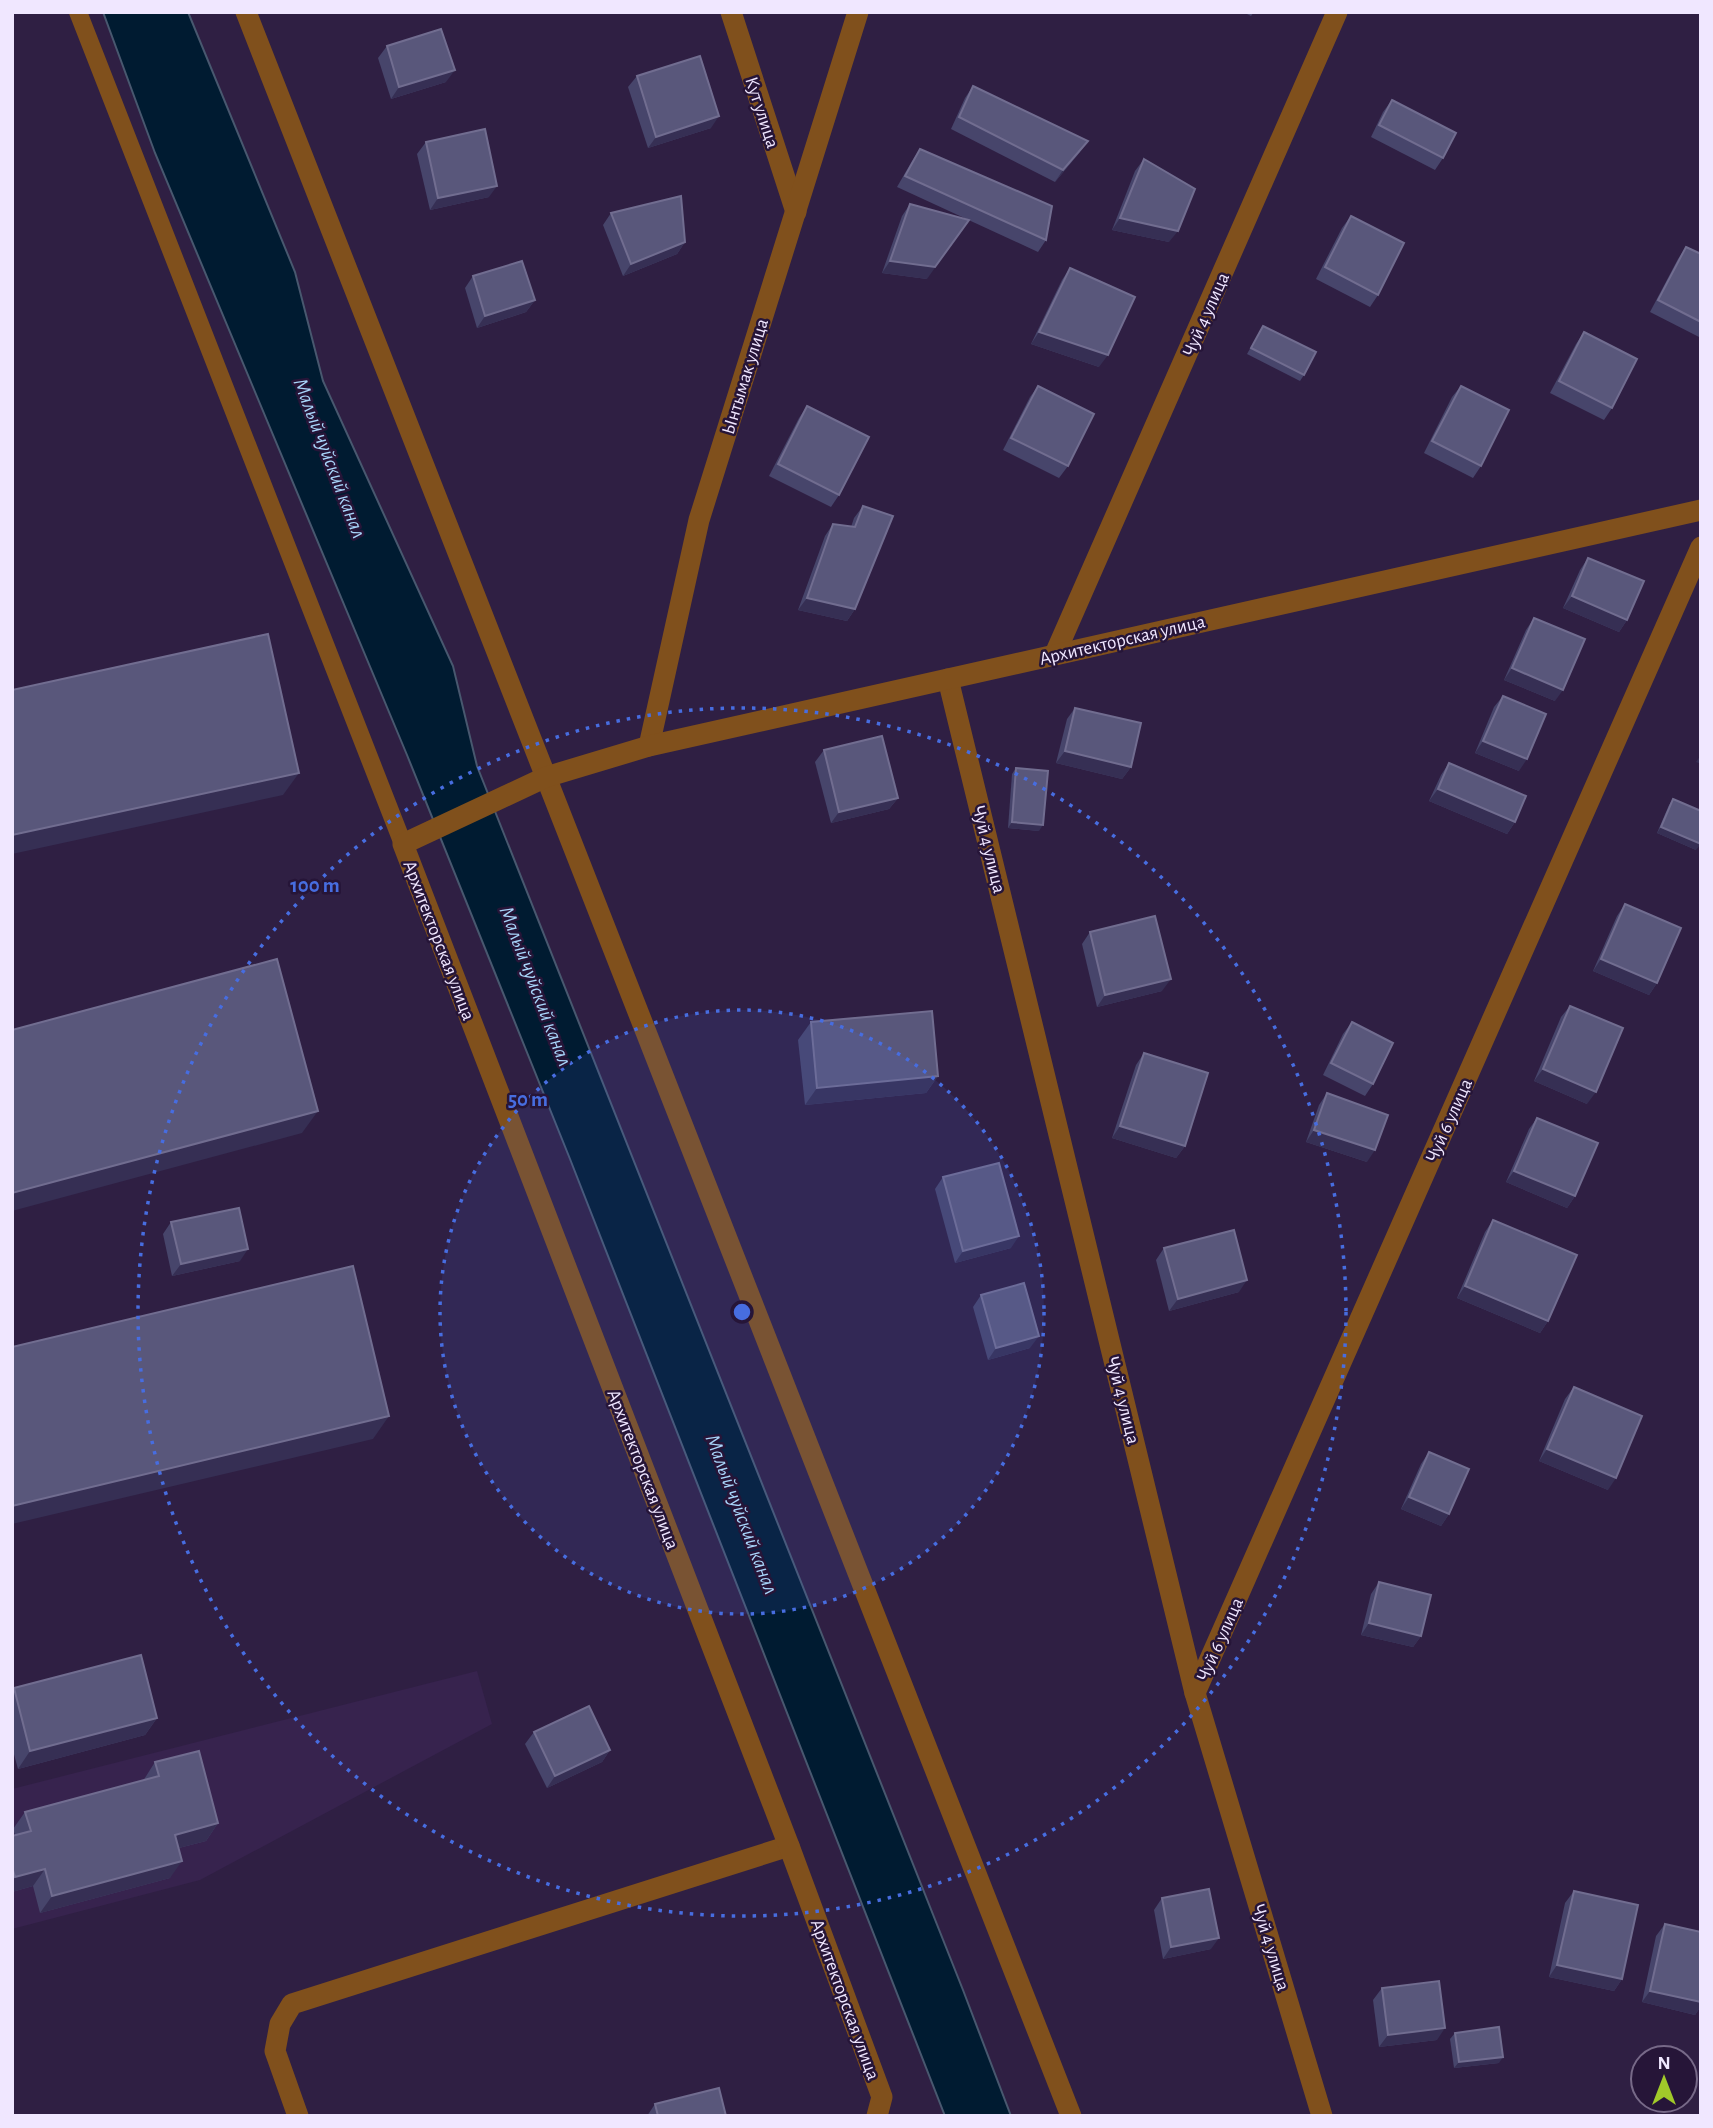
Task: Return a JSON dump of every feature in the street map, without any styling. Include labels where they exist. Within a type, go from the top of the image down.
[{"type":"street","points":[[246,12],[1071,2116]]},
{"type":"street","name":"Кут улица","points":[[731,12],[796,212]]},
{"type":"street","name":"Ынтымак улица","points":[[649,746],[699,520],[858,12]]},
{"type":"street","name":"Чуй 4 улица","points":[[1055,654],[1337,12]]},
{"type":"street","name":"Архитекторская улица","points":[[877,2116],[882,2097],[413,840],[546,776],[649,746],[1701,510]]},
{"type":"street","name":"Чуй 6 улица","points":[[1195,1693],[1701,547]]},
{"type":"street","name":"Чуй 4 улица","points":[[948,678],[1195,1693],[1322,2116]]},
{"type":"street","points":[[298,2116],[275,2051],[280,2024],[292,2004],[789,1846]]},
{"type":"lane","points":[[78,12],[413,840]]},
{"type":"shaded area","points":[[477,1671],[492,1724],[200,1880],[12,1929],[12,1789]]},
{"type":"water","name":"Малый чуйский канал","points":[[103,12],[188,12],[295,272],[323,381],[453,666],[477,766],[1011,2116],[945,2116],[570,1159],[407,755],[155,153]]},
{"type":"building","points":[[441,29],[455,70],[399,87],[387,46]]},
{"type":"building","points":[[700,56],[719,116],[656,137],[637,76]]},
{"type":"building","points":[[973,86],[1088,141],[1063,170],[959,117]]},
{"type":"building","points":[[1392,100],[1456,133],[1443,158],[1379,125]]},
{"type":"building","points":[[485,129],[497,186],[438,198],[426,142]]},
{"type":"building","points":[[920,149],[1052,206],[1046,240],[905,176]]},
{"type":"building","points":[[1144,159],[1195,189],[1178,231],[1120,218]]},
{"type":"building","points":[[681,196],[685,242],[631,264],[611,213]]},
{"type":"building","points":[[910,204],[969,220],[935,267],[890,261]]},
{"type":"building","points":[[1351,216],[1404,243],[1378,295],[1325,267]]},
{"type":"building","points":[[1686,247],[1701,254],[1701,322],[1658,300]]},
{"type":"building","points":[[522,261],[535,300],[485,316],[473,276]]},
{"type":"building","points":[[1070,268],[1135,297],[1108,355],[1039,332]]},
{"type":"building","points":[[1263,326],[1316,352],[1304,375],[1251,348]]},
{"type":"building","points":[[1584,332],[1637,359],[1612,408],[1559,381]]},
{"type":"building","points":[[1038,386],[1094,414],[1068,466],[1011,438]]},
{"type":"building","points":[[1461,386],[1509,410],[1481,466],[1432,441]]},
{"type":"building","points":[[807,406],[869,437],[839,495],[778,464]]},
{"type":"building","points":[[863,506],[893,516],[855,609],[807,598],[833,524],[855,527]]},
{"type":"building","points":[[1588,558],[1644,581],[1627,620],[1572,596]]},
{"type":"building","points":[[1534,618],[1585,639],[1563,690],[1512,668]]},
{"type":"building","points":[[268,634],[299,773],[12,835],[12,690]]},
{"type":"building","points":[[1503,696],[1546,714],[1527,759],[1483,741]]},
{"type":"building","points":[[1075,708],[1141,723],[1131,767],[1065,751]]},
{"type":"building","points":[[882,736],[898,798],[839,812],[824,750]]},
{"type":"building","points":[[1449,763],[1526,796],[1515,822],[1438,789]]},
{"type":"building","points":[[1016,768],[1048,771],[1043,825],[1012,822]]},
{"type":"building","points":[[1673,799],[1701,811],[1701,844],[1661,827]]},
{"type":"building","points":[[1625,904],[1681,928],[1657,983],[1601,959]]},
{"type":"building","points":[[1155,916],[1171,979],[1105,995],[1090,932]]},
{"type":"building","points":[[277,959],[318,1111],[12,1193],[12,1030]]},
{"type":"building","points":[[1570,1006],[1623,1028],[1596,1092],[1543,1069]]},
{"type":"building","points":[[932,1011],[938,1076],[817,1088],[811,1022]]},
{"type":"building","points":[[1352,1022],[1393,1043],[1373,1084],[1331,1063]]},
{"type":"building","points":[[1144,1053],[1208,1073],[1185,1146],[1120,1126]]},
{"type":"building","points":[[1327,1093],[1388,1115],[1375,1150],[1314,1130]]},
{"type":"building","points":[[1537,1118],[1598,1143],[1575,1196],[1514,1171]]},
{"type":"building","points":[[999,1163],[1019,1236],[963,1251],[943,1177]]},
{"type":"building","points":[[239,1208],[248,1249],[181,1264],[171,1222]]},
{"type":"building","points":[[1493,1220],[1577,1255],[1548,1321],[1465,1286]]},
{"type":"building","points":[[1234,1230],[1247,1280],[1178,1299],[1164,1248]]},
{"type":"building","points":[[353,1266],[389,1416],[12,1506],[12,1347]]},
{"type":"building","points":[[1024,1283],[1039,1336],[996,1348],[981,1295]]},
{"type":"building","points":[[1574,1387],[1642,1416],[1616,1478],[1547,1449]]},
{"type":"building","points":[[1429,1452],[1469,1469],[1449,1514],[1409,1497]]},
{"type":"building","points":[[1379,1582],[1431,1595],[1421,1636],[1369,1623]]},
{"type":"building","points":[[141,1655],[157,1718],[30,1751],[14,1688]]},
{"type":"building","points":[[589,1706],[610,1750],[555,1776],[534,1732]]},
{"type":"building","points":[[199,1751],[218,1823],[175,1835],[182,1861],[52,1896],[45,1869],[15,1877],[12,1867],[12,1836],[31,1831],[25,1812],[159,1776],[155,1762]]},
{"type":"building","points":[[1209,1889],[1219,1938],[1171,1947],[1162,1898]]},
{"type":"building","points":[[1574,1891],[1638,1905],[1622,1979],[1557,1965]]},
{"type":"building","points":[[1665,1924],[1701,1932],[1701,2002],[1650,1991]]},
{"type":"building","points":[[1439,1981],[1445,2028],[1388,2035],[1382,1988]]},
{"type":"building","points":[[1499,2027],[1503,2057],[1459,2062],[1455,2033]]},
{"type":"building","points":[[719,2088],[726,2116],[658,2116],[655,2104]]}]
